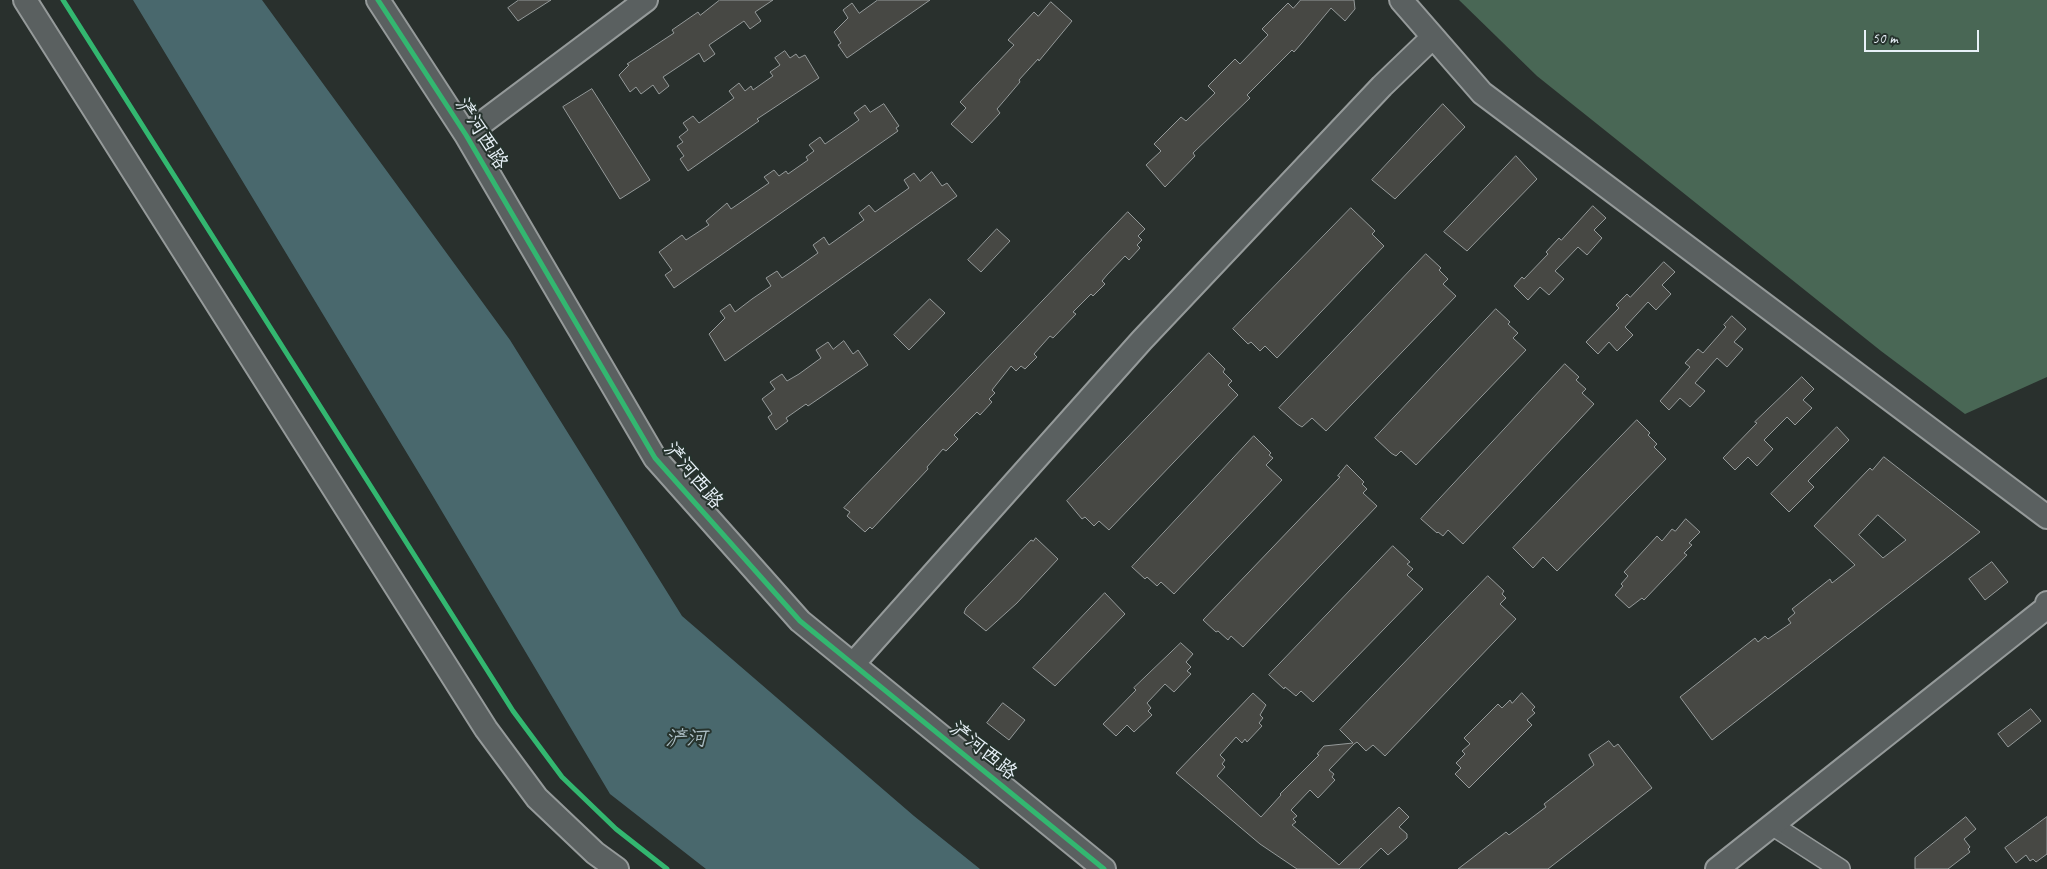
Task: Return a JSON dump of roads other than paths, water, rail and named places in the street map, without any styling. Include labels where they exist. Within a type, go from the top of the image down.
[{"type":"street","points":[[25,0],[486,729],[537,798],[595,853],[617,869]]},
{"type":"street","name":"浐河西路","points":[[378,0],[466,135],[655,458],[800,621],[1104,869]]},
{"type":"street","points":[[466,135],[646,0]]},
{"type":"street","points":[[1401,0],[1482,93],[2047,517]]},
{"type":"street","points":[[853,664],[1142,340],[1382,86],[1433,38]]},
{"type":"street","points":[[1717,869],[2046,608],[2047,603]]},
{"type":"street","points":[[1772,825],[1840,869]]},
{"type":"water","name":"浐河","points":[[133,0],[262,0],[510,340],[682,616],[914,816],[980,869],[706,869],[610,794],[431,493]]}]
